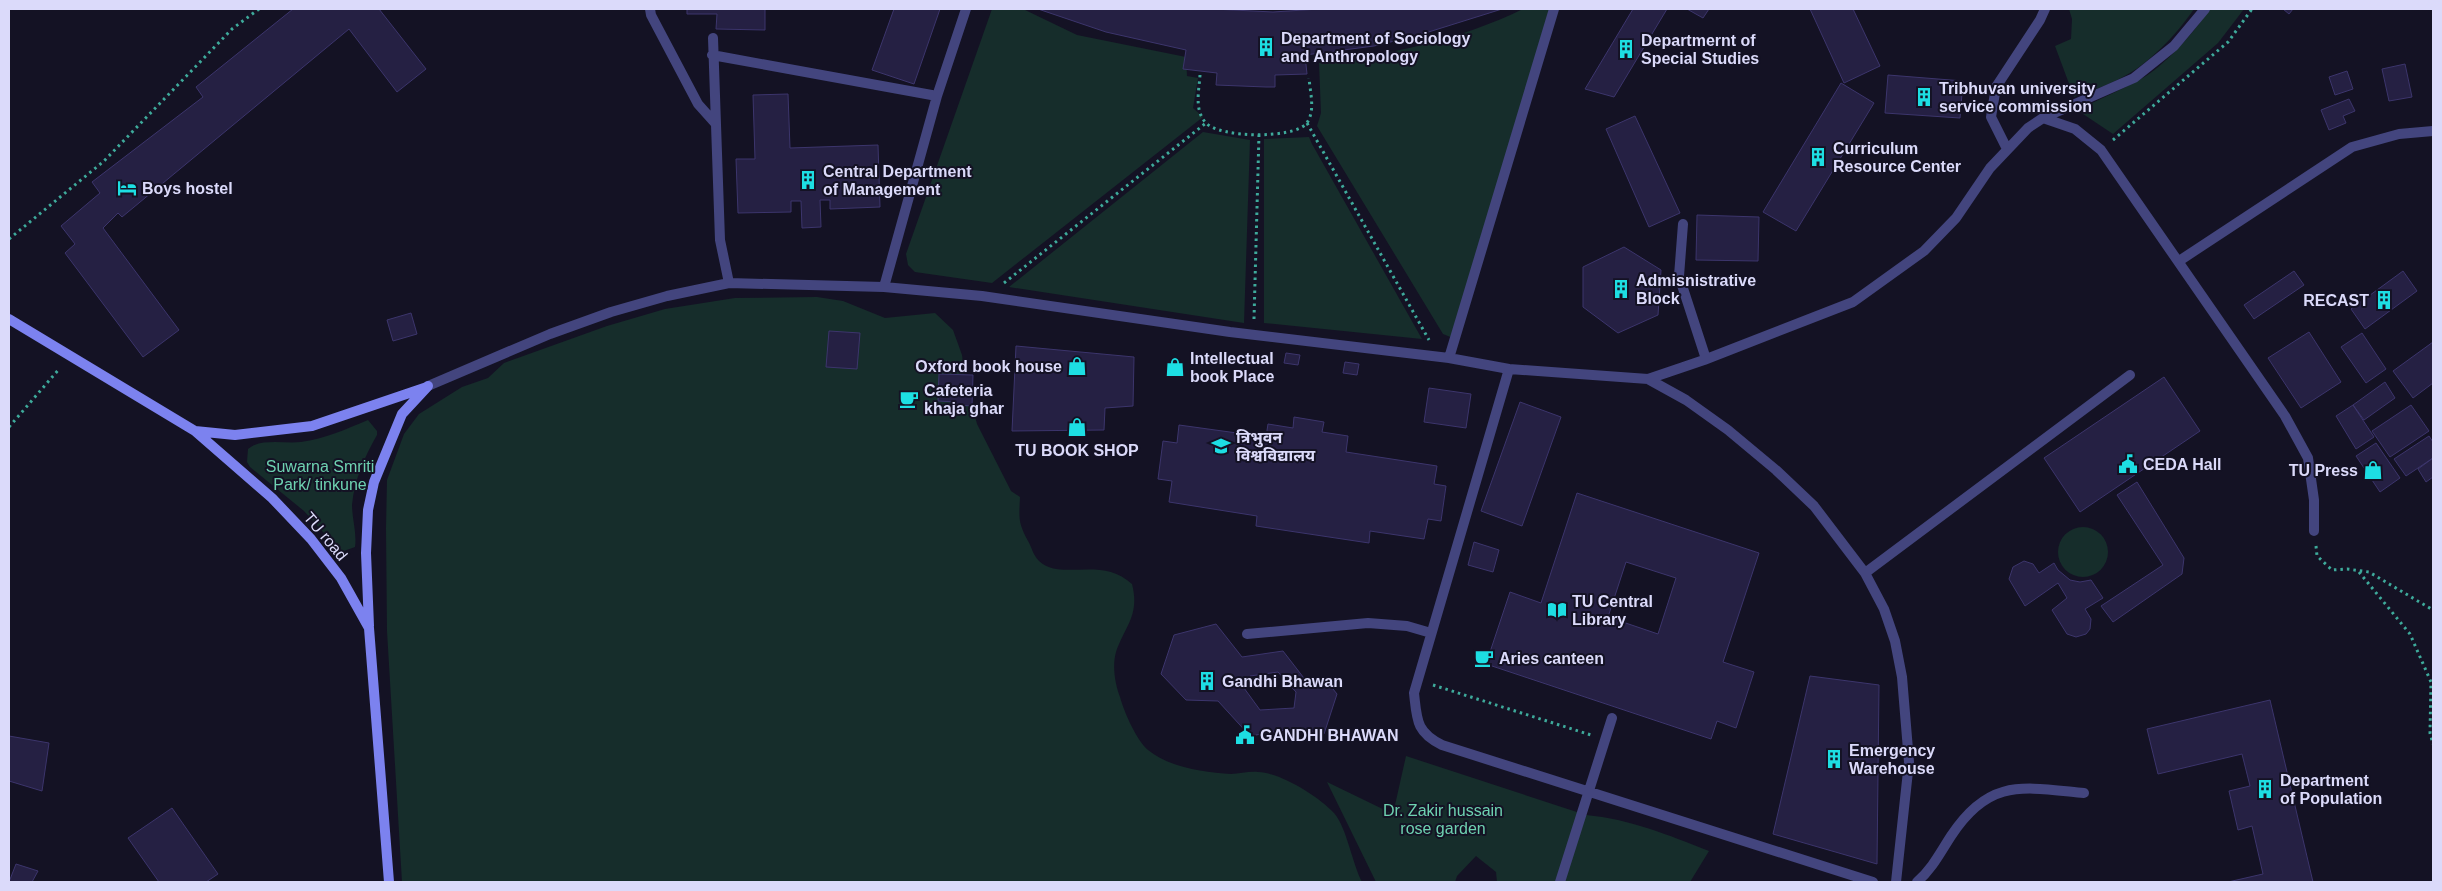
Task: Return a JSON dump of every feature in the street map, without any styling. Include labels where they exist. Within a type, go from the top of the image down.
[{"type":"street","name":"TU road","points":[[9,319],[195,431],[272,498],[311,539],[341,578],[369,628],[389,882]]},
{"type":"street","points":[[195,431],[235,435],[312,426],[428,386]]},
{"type":"street","points":[[369,628],[366,553],[368,510],[374,482],[402,414],[428,386]]},
{"type":"lane","points":[[650,9],[651,15],[698,104],[715,123]]},
{"type":"lane","points":[[884,287],[937,96],[966,9]]},
{"type":"lane","points":[[1449,358],[1554,9]]},
{"type":"lane","points":[[2007,149],[1991,117],[1996,87],[2040,20],[2045,9]]},
{"type":"lane","points":[[428,386],[550,334],[610,312],[666,296],[729,282],[884,287],[982,296],[1230,332],[1449,358],[1509,369],[1648,379],[1706,359],[1853,302],[1924,251],[1956,218],[1990,168],[2024,132],[2043,118],[2134,78],[2174,46],[2205,9]]},
{"type":"lane","points":[[713,38],[712,54],[720,240],[729,282]]},
{"type":"lane","points":[[712,54],[937,96]]},
{"type":"lane","points":[[2043,118],[2075,129],[2101,150],[2285,416],[2308,458],[2314,500],[2314,531]]},
{"type":"lane","points":[[2179,261],[2352,147],[2399,134],[2433,131]]},
{"type":"lane","points":[[1683,224],[1679,276],[1706,359]]},
{"type":"lane","points":[[1509,369],[1414,693],[1417,720],[1427,738],[1442,745],[1873,882]]},
{"type":"lane","points":[[1865,573],[2130,375]]},
{"type":"lane","points":[[1648,379],[1686,400],[1728,430],[1776,470],[1814,506],[1865,573],[1884,609],[1895,642],[1902,677],[1909,762],[1896,882]]},
{"type":"lane","points":[[1247,634],[1368,623],[1407,626],[1431,633]]},
{"type":"lane","points":[[1560,882],[1612,718]]},
{"type":"lane","points":[[1917,882],[1929,871],[1967,812],[1987,797],[1996,793],[2023,788],[2084,793]]},
{"type":"path","points":[[9,239],[104,161],[232,29],[259,9]]},
{"type":"path","points":[[2101,150],[2228,42],[2252,9]]},
{"type":"path","points":[[1200,75],[1197,107],[1206,123],[1217,130],[1259,134],[1296,132],[1307,123],[1312,110],[1309,78]]},
{"type":"path","points":[[998,288],[1206,123]]},
{"type":"path","points":[[1307,123],[1428,338]]},
{"type":"path","points":[[1254,322],[1259,134]]},
{"type":"path","points":[[9,427],[70,356]]},
{"type":"path","points":[[2314,531],[2317,556],[2332,570],[2346,569],[2369,572],[2433,610]]},
{"type":"path","points":[[2358,572],[2410,634],[2431,682],[2430,733],[2433,744]]},
{"type":"path","points":[[1418,680],[1605,739]]},
{"type":"green space","points":[[992,9],[1023,9],[1077,35],[1186,57],[1187,76],[1198,78],[1193,108],[1203,117],[992,283],[915,272],[908,265],[906,254]]},
{"type":"green space","points":[[1523,9],[1556,9],[1458,340],[1443,334],[1317,126],[1321,113],[1319,63],[1371,56],[1423,45],[1499,20]]},
{"type":"green space","points":[[2069,9],[2194,9],[2171,38],[2141,65],[2115,81],[2074,97],[2055,46],[2071,39],[2072,19]]},
{"type":"green space","points":[[2210,9],[2244,9],[2218,43],[2113,134],[2077,110],[2129,85],[2154,70],[2181,45]]},
{"type":"green space","points":[[1203,132],[1250,140],[1244,323],[1009,287]]},
{"type":"green space","points":[[1309,137],[1422,339],[1264,323],[1264,139]]},
{"type":"green space","points":[[817,297],[843,301],[885,318],[935,313],[953,330],[962,355],[965,379],[977,424],[1011,491],[1020,497],[1019,516],[1021,525],[1037,559],[1048,567],[1058,569],[1107,571],[1120,576],[1132,584],[1134,595],[1133,612],[1116,652],[1114,669],[1122,703],[1131,726],[1144,746],[1166,761],[1188,768],[1234,774],[1267,773],[1299,786],[1327,806],[1339,819],[1362,882],[402,882],[387,631],[386,529],[387,480],[404,434],[419,414],[462,387],[488,378],[504,363],[607,326],[665,309],[735,298]]},
{"type":"green space","name":"Suwarna Smriti Park/ tinkune","points":[[368,420],[377,431],[377,435],[361,468],[353,496],[355,547],[341,552],[304,511],[250,467],[247,462],[248,449],[266,442],[301,442],[318,439]]},
{"type":"green space","points":[[2083,527],[2093,529],[2101,534],[2106,542],[2108,552],[2106,562],[2101,570],[2093,575],[2083,577],[2073,575],[2065,570],[2060,562],[2058,552],[2060,542],[2065,534],[2073,529]]},
{"type":"green space","name":"Dr. Zakir hussain rose garden","points":[[1406,756],[1586,815],[1618,820],[1649,829],[1709,851],[1690,882],[1497,882],[1496,872],[1476,856],[1457,876],[1455,882],[1376,882],[1327,782],[1393,814]]},
{"type":"building","name":"Boys hostel","points":[[293,9],[379,9],[426,69],[397,92],[349,29],[122,217],[118,213],[103,228],[179,330],[143,357],[65,253],[75,244],[61,226],[100,193],[92,182],[203,97],[196,87]]},
{"type":"building","points":[[687,9],[765,9],[765,30],[716,29],[717,14],[687,14]]},
{"type":"building","points":[[894,9],[940,9],[914,84],[872,70]]},
{"type":"building","name":"Department of Sociology and Anthropology","points":[[1038,9],[1213,9],[1273,12],[1319,9],[1502,9],[1419,35],[1374,46],[1305,55],[1307,74],[1275,75],[1275,87],[1266,87],[1216,85],[1217,73],[1183,69],[1186,50],[1106,32]]},
{"type":"building","name":"Departmernt of Special Studies","points":[[1633,9],[1667,9],[1614,97],[1585,89]]},
{"type":"building","points":[[1687,9],[1709,9],[1703,18]]},
{"type":"building","points":[[1810,9],[1853,9],[1880,66],[1844,83]]},
{"type":"building","points":[[2283,9],[2293,9],[2289,14]]},
{"type":"building","points":[[2405,64],[2412,97],[2389,101],[2382,69]]},
{"type":"building","points":[[2347,71],[2353,89],[2335,95],[2329,77]]},
{"type":"building","name":"Tribhuvan university service commission","points":[[1888,75],[1963,81],[1960,118],[1885,113]]},
{"type":"building","name":"Curriculum Resource Center","points":[[1841,83],[1874,103],[1796,231],[1763,212]]},
{"type":"building","name":"Central Department of Management","points":[[788,94],[790,148],[878,145],[880,207],[830,209],[830,200],[820,200],[821,227],[802,228],[801,201],[791,201],[791,212],[738,213],[736,159],[755,159],[753,95]]},
{"type":"building","points":[[2349,99],[2355,111],[2343,116],[2346,123],[2329,130],[2321,110]]},
{"type":"building","points":[[1635,116],[1680,213],[1649,227],[1606,129]]},
{"type":"building","points":[[1697,215],[1759,217],[1758,261],[1696,260]]},
{"type":"building","name":"Admisnistrative Block","points":[[1624,247],[1661,270],[1658,315],[1618,333],[1583,307],[1583,267]]},
{"type":"building","points":[[2294,271],[2304,285],[2254,319],[2244,305]]},
{"type":"building","name":"RECAST","points":[[2403,271],[2417,291],[2365,329],[2351,309]]},
{"type":"building","points":[[411,313],[417,334],[393,341],[387,320]]},
{"type":"building","points":[[829,331],[860,333],[857,369],[826,367]]},
{"type":"building","points":[[2309,332],[2341,382],[2301,408],[2268,358]]},
{"type":"building","points":[[2362,333],[2386,369],[2366,383],[2341,347]]},
{"type":"building","points":[[2433,342],[2433,383],[2413,398],[2393,371]]},
{"type":"building","points":[[1016,346],[1134,357],[1133,406],[1105,408],[1104,430],[1012,431]]},
{"type":"building","points":[[1286,353],[1300,355],[1298,365],[1284,363]]},
{"type":"building","points":[[1345,362],[1359,364],[1357,375],[1343,373]]},
{"type":"building","points":[[939,374],[973,375],[972,406],[956,405],[956,402],[938,401]]},
{"type":"building","points":[[2164,377],[2200,431],[2080,512],[2044,458]]},
{"type":"building","points":[[2385,382],[2395,398],[2364,420],[2353,405]]},
{"type":"building","points":[[1429,388],[1471,394],[1466,428],[1424,422]]},
{"type":"building","points":[[1520,402],[1561,417],[1522,526],[1481,511]]},
{"type":"building","points":[[2353,405],[2374,437],[2356,449],[2336,416]]},
{"type":"building","points":[[2411,405],[2429,431],[2390,457],[2372,431]]},
{"type":"building","points":[[1294,417],[1324,422],[1322,432],[1348,436],[1346,452],[1437,466],[1434,484],[1446,486],[1441,521],[1428,519],[1424,539],[1370,531],[1369,543],[1256,526],[1257,516],[1169,502],[1172,481],[1158,479],[1163,441],[1177,443],[1179,425],[1266,437],[1268,424],[1293,428]]},
{"type":"building","points":[[2429,436],[2433,442],[2433,458],[2406,476],[2394,459]]},
{"type":"building","points":[[2376,443],[2400,478],[2380,492],[2356,456]]},
{"type":"building","points":[[2433,458],[2433,477],[2426,482],[2418,469]]},
{"type":"building","points":[[2137,482],[2184,558],[2182,574],[2113,622],[2101,606],[2163,565],[2117,495]]},
{"type":"building","name":"TU Central Library","points":[[1577,493],[1759,553],[1723,662],[1754,672],[1736,728],[1717,721],[1711,739],[1486,664],[1510,592],[1541,603]],"holes":[[[1626,562],[1676,578],[1658,634],[1608,617]]]},
{"type":"building","points":[[1474,542],[1499,550],[1493,572],[1468,565]]},
{"type":"building","points":[[2024,561],[2033,564],[2039,573],[2054,563],[2058,570],[2070,580],[2080,582],[2091,580],[2103,598],[2085,609],[2091,619],[2090,629],[2086,634],[2076,637],[2067,634],[2052,610],[2067,598],[2058,583],[2025,606],[2009,579],[2013,567]]},
{"type":"building","name":"Gandhi Bhawan","points":[[1216,624],[1242,657],[1283,651],[1307,682],[1325,679],[1337,694],[1324,734],[1305,733],[1291,729],[1250,736],[1218,701],[1186,700],[1161,674],[1174,635]],"holes":[[[1278,672],[1296,692],[1294,708],[1260,710],[1244,688],[1250,676]]]},
{"type":"building","name":"Emergency Warehouse","points":[[1810,676],[1879,685],[1877,864],[1773,834]]},
{"type":"building","name":"Department of Population","points":[[2270,700],[2313,882],[2228,882],[2263,874],[2252,826],[2238,830],[2229,791],[2250,786],[2242,754],[2158,774],[2147,729]]},
{"type":"building","points":[[9,736],[49,743],[42,791],[9,781]]},
{"type":"building","points":[[172,808],[218,874],[206,882],[159,882],[128,838]]},
{"type":"building","points":[[16,864],[38,871],[32,882],[9,882]]},
{"type":"place","name":"Department of Sociology and Anthropology","points":[[1266,47]]},
{"type":"place","name":"Departmernt of Special Studies","points":[[1626,49]]},
{"type":"place","name":"Tribhuvan university service commission","points":[[1924,97]]},
{"type":"place","name":"Curriculum Resource Center","points":[[1818,157]]},
{"type":"place","name":"Central Department of Management","points":[[808,180]]},
{"type":"place","name":"Boys hostel","points":[[127,188]]},
{"type":"place","name":"Admisnistrative Block","points":[[1621,289]]},
{"type":"place","name":"RECAST","points":[[2384,300]]},
{"type":"place","name":"Oxford book house","points":[[1077,366]]},
{"type":"place","name":"Intellectual book Place","points":[[1175,367]]},
{"type":"place","name":"Cafeteria khaja ghar","points":[[909,399]]},
{"type":"place","name":"TU BOOK SHOP","points":[[1077,427]]},
{"type":"place","name":"त्रिभुवन विश्वविद्यालय","points":[[1221,446]]},
{"type":"place","name":"CEDA Hall","points":[[2128,464]]},
{"type":"place","name":"TU Press","points":[[2373,470]]},
{"type":"place","name":"TU Central Library","points":[[1557,610]]},
{"type":"place","name":"Aries canteen","points":[[1484,658]]},
{"type":"place","name":"Gandhi Bhawan","points":[[1207,681]]},
{"type":"place","name":"GANDHI BHAWAN","points":[[1245,735]]},
{"type":"place","name":"Emergency Warehouse","points":[[1834,759]]},
{"type":"place","name":"Department of Population","points":[[2265,789]]}]
